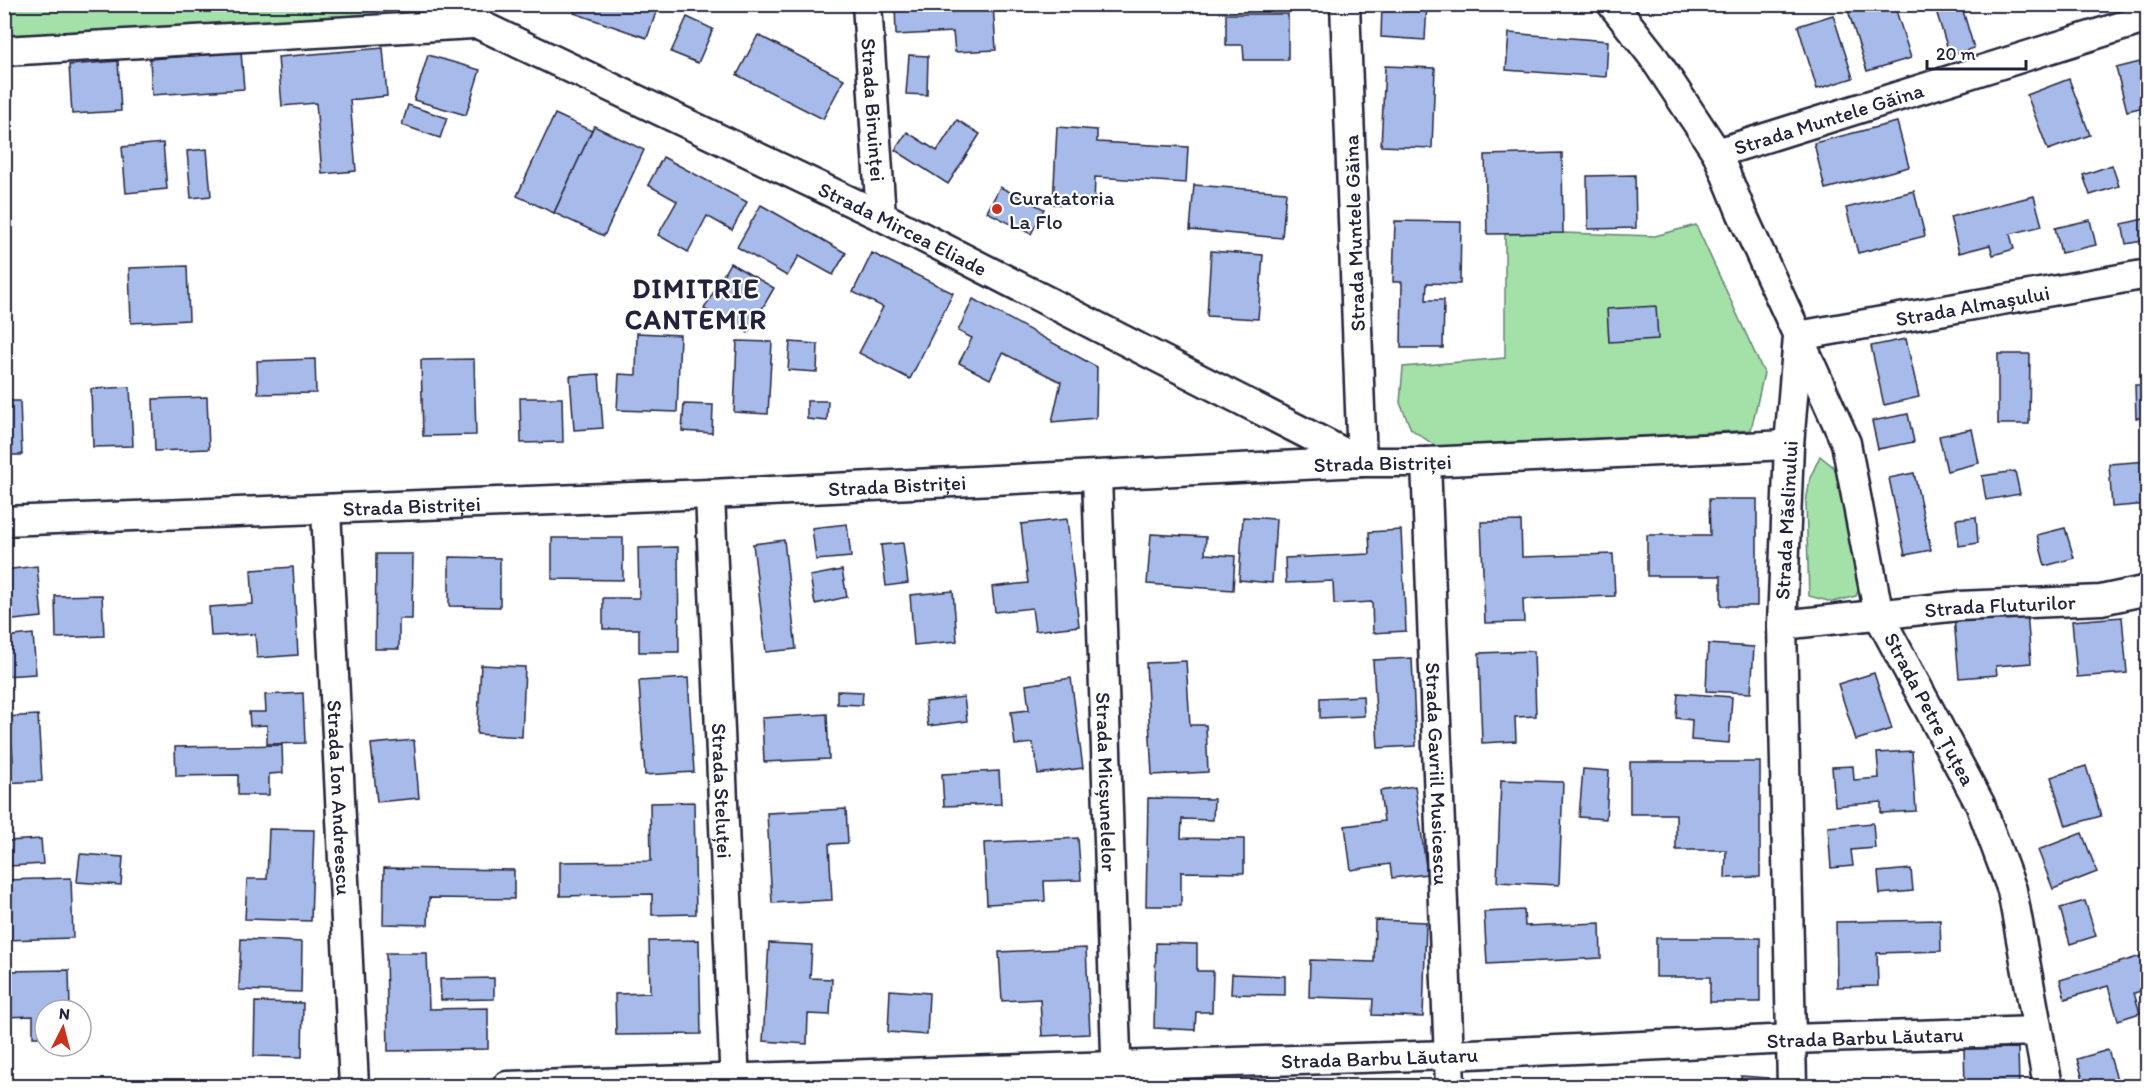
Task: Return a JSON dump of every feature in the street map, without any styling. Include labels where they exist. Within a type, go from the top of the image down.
[{"type":"street","name":"Strada Mircea Eliade","points":[[436,4],[881,216],[1362,462]]},
{"type":"street","name":"Strada Biruinței","points":[[867,4],[881,216]]},
{"type":"street","name":"Strada Muntele Găina","points":[[1345,4],[1362,462]]},
{"type":"street","name":"Strada Măslinului","points":[[1612,4],[1652,55],[1717,153],[1742,214],[1798,336],[1789,445],[1782,626],[1792,1086]]},
{"type":"street","name":"Strada Muntele Găina","points":[[1717,153],[2148,18]]},
{"type":"street","points":[[4,51],[478,23]]},
{"type":"street","name":"Strada Almașului","points":[[1798,336],[2148,274]]},
{"type":"street","name":"Strada Petre Țuțea","points":[[1798,336],[1846,443],[1879,616],[1980,804],[1997,845],[2012,890],[2048,1086]]},
{"type":"street","name":"Strada Bistriței","points":[[4,521],[710,494],[1362,462],[1426,462],[1789,445]]},
{"type":"street","name":"Strada Gavriil Musicescu","points":[[1426,462],[1450,1086]]},
{"type":"street","name":"Strada Micșunelelor","points":[[1097,476],[1116,1077]]},
{"type":"street","name":"Strada Steluței","points":[[710,494],[735,1082]]},
{"type":"street","name":"Strada Ion Andreescu","points":[[326,510],[354,1086]]},
{"type":"street","name":"Strada Fluturilor","points":[[1782,626],[1959,606],[2101,600],[2148,590]]},
{"type":"street","name":"Strada Barbu Lăutaru","points":[[507,1086],[1116,1077],[1449,1055],[1791,1039],[2037,1031]]},
{"type":"green space","points":[[436,4],[478,23],[5,51],[5,5]]},
{"type":"green space","points":[[1696,225],[1764,373],[1751,430],[1437,447],[1411,429],[1400,403],[1403,367],[1505,358],[1505,234],[1655,236]]},
{"type":"green space","points":[[1820,456],[1836,469],[1844,488],[1862,581],[1856,596],[1832,602],[1809,596],[1806,503],[1810,478]]},
{"type":"building","points":[[577,4],[659,4],[647,38],[574,13]]},
{"type":"building","points":[[741,4],[828,4],[828,7],[741,6]]},
{"type":"building","points":[[895,4],[993,4],[996,50],[955,52],[953,32],[896,35]]},
{"type":"building","points":[[1382,4],[1427,4],[1425,40],[1381,37]]},
{"type":"building","points":[[1846,4],[1894,4],[1911,58],[1867,71]]},
{"type":"building","points":[[1934,4],[1961,4],[1974,48],[1950,56]]},
{"type":"building","points":[[1226,14],[1288,14],[1288,60],[1244,60],[1243,45],[1226,45]]},
{"type":"building","points":[[1833,15],[1853,78],[1817,89],[1798,26]]},
{"type":"building","points":[[687,17],[713,29],[698,63],[671,52]]},
{"type":"building","points":[[1509,33],[1608,41],[1606,77],[1506,70]]},
{"type":"building","points":[[758,35],[844,79],[823,119],[737,75]]},
{"type":"building","points":[[383,48],[387,96],[350,100],[356,171],[322,174],[316,103],[282,106],[278,57]]},
{"type":"building","points":[[241,52],[244,89],[152,95],[150,59]]},
{"type":"building","points":[[428,55],[480,70],[466,115],[414,100]]},
{"type":"building","points":[[909,55],[928,56],[927,95],[906,94]]},
{"type":"building","points":[[2148,60],[2148,106],[2127,111],[2116,68]]},
{"type":"building","points":[[118,61],[121,111],[72,114],[69,65]]},
{"type":"building","points":[[1385,66],[1435,68],[1432,148],[1381,146]]},
{"type":"building","points":[[2069,79],[2090,135],[2048,150],[2027,95]]},
{"type":"building","points":[[408,105],[447,118],[440,138],[402,125]]},
{"type":"building","points":[[555,114],[592,131],[554,213],[517,196]]},
{"type":"building","points":[[957,120],[980,134],[948,184],[895,150],[907,132],[937,151]]},
{"type":"building","points":[[1897,122],[1909,167],[1825,189],[1814,143]]},
{"type":"building","points":[[594,126],[644,150],[604,236],[554,213]]},
{"type":"building","points":[[1057,127],[1097,130],[1097,142],[1188,147],[1186,183],[1095,177],[1094,206],[1053,204]]},
{"type":"building","points":[[163,143],[167,189],[126,193],[122,147]]},
{"type":"building","points":[[207,149],[211,196],[191,198],[187,151]]},
{"type":"building","points":[[1562,153],[1563,233],[1487,234],[1485,155]]},
{"type":"building","points":[[663,157],[747,202],[732,230],[707,216],[688,252],[658,235],[677,201],[648,185]]},
{"type":"building","points":[[2112,165],[2119,186],[2090,195],[2083,175]]},
{"type":"building","points":[[1635,175],[1636,228],[1588,229],[1587,176]]},
{"type":"building","points":[[1194,185],[1286,192],[1282,238],[1190,230]]},
{"type":"building","points":[[1000,187],[1044,209],[1031,234],[987,212]]},
{"type":"building","points":[[1914,191],[1925,236],[1858,253],[1846,208]]},
{"type":"building","points":[[2034,196],[2042,226],[2010,234],[2014,249],[1993,255],[1990,245],[1959,253],[1950,217]]},
{"type":"building","points":[[761,205],[846,253],[833,275],[799,256],[787,276],[737,247]]},
{"type":"building","points":[[4,216],[9,315],[4,315]]},
{"type":"building","points":[[2148,218],[2148,240],[2126,244],[2122,224]]},
{"type":"building","points":[[2090,220],[2096,245],[2061,253],[2055,228]]},
{"type":"building","points":[[1395,221],[1461,222],[1460,284],[1427,283],[1426,300],[1444,300],[1443,348],[1401,348],[1402,282],[1393,282]]},
{"type":"building","points":[[1211,251],[1263,255],[1258,319],[1207,316]]},
{"type":"building","points":[[872,253],[953,293],[910,379],[859,353],[883,307],[853,292]]},
{"type":"building","points":[[730,263],[774,288],[748,333],[704,309]]},
{"type":"building","points":[[187,266],[189,320],[131,323],[129,268]]},
{"type":"building","points":[[973,299],[1097,367],[1096,418],[1052,422],[1061,382],[1003,353],[990,379],[959,363],[972,338],[958,331]]},
{"type":"building","points":[[1656,306],[1658,339],[1609,342],[1607,309]]},
{"type":"building","points":[[2143,324],[2148,324],[2148,360],[2145,360]]},
{"type":"building","points":[[637,333],[680,335],[677,412],[617,410],[619,374],[636,375]]},
{"type":"building","points":[[1906,339],[1919,397],[1884,405],[1871,346]]},
{"type":"building","points":[[737,341],[772,342],[768,414],[734,412]]},
{"type":"building","points":[[790,342],[818,344],[817,372],[788,370]]},
{"type":"building","points":[[1998,354],[2030,354],[2029,424],[1998,424]]},
{"type":"building","points":[[315,359],[316,393],[258,394],[257,361]]},
{"type":"building","points":[[474,359],[476,435],[423,436],[421,360]]},
{"type":"building","points":[[599,374],[603,428],[574,430],[570,376]]},
{"type":"building","points":[[2135,385],[2148,385],[2148,418],[2136,418]]},
{"type":"building","points":[[130,387],[133,446],[93,447],[91,389]]},
{"type":"building","points":[[207,397],[209,449],[155,451],[153,399]]},
{"type":"building","points":[[520,398],[562,398],[563,442],[521,443]]},
{"type":"building","points":[[4,401],[20,401],[22,455],[4,455]]},
{"type":"building","points":[[807,401],[828,401],[827,421],[807,419]]},
{"type":"building","points":[[684,404],[713,405],[712,433],[682,431]]},
{"type":"building","points":[[1908,414],[1914,442],[1878,449],[1872,421]]},
{"type":"building","points":[[1972,429],[1979,463],[1947,471],[1939,436]]},
{"type":"building","points":[[2148,461],[2148,504],[2112,507],[2109,464]]},
{"type":"building","points":[[2015,471],[2020,494],[1986,500],[1982,476]]},
{"type":"building","points":[[1914,473],[1931,550],[1905,555],[1889,478]]},
{"type":"building","points":[[1709,499],[1757,499],[1757,606],[1721,606],[1721,576],[1647,576],[1647,535],[1710,535]]},
{"type":"building","points":[[1243,517],[1276,519],[1272,583],[1239,580]]},
{"type":"building","points":[[1976,517],[1978,543],[1959,546],[1956,519]]},
{"type":"building","points":[[1067,519],[1079,626],[1035,631],[1032,608],[995,612],[992,587],[1028,583],[1021,524]]},
{"type":"building","points":[[1521,521],[1522,557],[1613,554],[1615,596],[1523,599],[1524,622],[1485,623],[1481,522]]},
{"type":"building","points":[[847,524],[851,557],[816,560],[812,528]]},
{"type":"building","points":[[2065,528],[2074,558],[2045,566],[2037,535]]},
{"type":"building","points":[[1401,530],[1406,631],[1373,633],[1372,602],[1334,604],[1333,581],[1286,583],[1285,558],[1370,554],[1369,532]]},
{"type":"building","points":[[1151,534],[1206,537],[1205,554],[1235,556],[1233,590],[1147,584]]},
{"type":"building","points":[[552,538],[623,538],[623,580],[552,579]]},
{"type":"building","points":[[784,540],[796,649],[766,652],[753,544]]},
{"type":"building","points":[[903,543],[908,583],[886,586],[881,545]]},
{"type":"building","points":[[678,547],[679,652],[639,652],[639,629],[603,629],[603,598],[639,598],[638,548]]},
{"type":"building","points":[[376,554],[413,554],[412,619],[399,619],[399,649],[375,649]]},
{"type":"building","points":[[449,557],[500,558],[500,607],[449,606]]},
{"type":"building","points":[[37,566],[42,617],[4,621],[4,570]]},
{"type":"building","points":[[293,567],[298,655],[257,658],[255,634],[211,636],[209,607],[253,604],[251,570]]},
{"type":"building","points":[[842,570],[847,597],[815,604],[810,576]]},
{"type":"building","points":[[953,591],[957,641],[914,645],[910,595]]},
{"type":"building","points":[[102,595],[104,636],[56,638],[55,596]]},
{"type":"building","points":[[2027,612],[2031,663],[1996,666],[1997,675],[1959,678],[1954,618]]},
{"type":"building","points":[[2122,617],[2127,673],[2077,677],[2072,621]]},
{"type":"building","points":[[33,634],[36,674],[4,676],[4,637]]},
{"type":"building","points":[[1708,644],[1754,647],[1751,693],[1706,691]]},
{"type":"building","points":[[1534,651],[1536,716],[1515,717],[1516,741],[1482,743],[1479,653]]},
{"type":"building","points":[[1412,658],[1416,746],[1378,748],[1373,660]]},
{"type":"building","points":[[1186,661],[1190,725],[1206,725],[1208,772],[1152,775],[1146,663]]},
{"type":"building","points":[[481,665],[525,667],[522,737],[477,734]]},
{"type":"building","points":[[1874,673],[1892,729],[1856,740],[1838,684]]},
{"type":"building","points":[[688,678],[694,772],[645,775],[639,681]]},
{"type":"building","points":[[1071,678],[1083,768],[1038,774],[1033,743],[1015,745],[1011,712],[1029,710],[1026,685]]},
{"type":"building","points":[[837,691],[863,692],[862,705],[837,704]]},
{"type":"building","points":[[303,693],[305,743],[267,744],[267,725],[250,726],[249,712],[266,712],[265,695]]},
{"type":"building","points":[[1678,693],[1732,697],[1729,743],[1691,740],[1692,720],[1676,718]]},
{"type":"building","points":[[1363,696],[1364,716],[1320,718],[1320,698]]},
{"type":"building","points":[[964,697],[967,721],[928,726],[925,702]]},
{"type":"building","points":[[827,714],[829,759],[764,762],[762,718]]},
{"type":"building","points":[[38,715],[42,781],[4,783],[4,761],[13,761],[12,746],[4,747],[4,717]]},
{"type":"building","points":[[414,740],[419,798],[377,802],[371,744]]},
{"type":"building","points":[[282,745],[283,773],[269,774],[269,795],[238,795],[238,775],[176,776],[175,747]]},
{"type":"building","points":[[1912,751],[1916,811],[1881,813],[1881,802],[1835,806],[1832,767],[1853,766],[1854,780],[1879,778],[1877,753]]},
{"type":"building","points":[[1630,762],[1760,762],[1760,877],[1725,878],[1726,850],[1676,850],[1676,814],[1630,814]]},
{"type":"building","points":[[2086,766],[2101,816],[2066,826],[2051,777]]},
{"type":"building","points":[[1583,769],[1609,771],[1606,819],[1579,817]]},
{"type":"building","points":[[999,771],[1001,804],[944,806],[942,774]]},
{"type":"building","points":[[1501,780],[1563,782],[1559,885],[1497,882]]},
{"type":"building","points":[[1415,786],[1427,874],[1392,878],[1390,864],[1351,870],[1345,826],[1384,821],[1380,791]]},
{"type":"building","points":[[1148,798],[1214,799],[1213,820],[1182,819],[1181,838],[1244,839],[1244,873],[1181,872],[1181,906],[1146,906]]},
{"type":"building","points":[[694,802],[696,914],[652,915],[652,894],[560,896],[560,862],[651,861],[650,803]]},
{"type":"building","points":[[846,809],[848,843],[829,844],[832,900],[772,903],[767,813]]},
{"type":"building","points":[[1873,823],[1875,848],[1851,850],[1853,866],[1831,868],[1828,827]]},
{"type":"building","points":[[269,829],[314,830],[311,921],[245,919],[247,879],[267,879]]},
{"type":"building","points":[[2082,833],[2097,872],[2053,889],[2038,850]]},
{"type":"building","points":[[1078,838],[1081,880],[1044,881],[1045,901],[987,904],[984,843]]},
{"type":"building","points":[[41,839],[43,864],[10,866],[8,841]]},
{"type":"building","points":[[80,854],[123,857],[121,885],[77,882]]},
{"type":"building","points":[[384,868],[514,870],[514,899],[429,898],[428,925],[383,924]]},
{"type":"building","points":[[1911,869],[1913,891],[1880,894],[1878,872]]},
{"type":"building","points":[[71,878],[73,938],[4,940],[4,880]]},
{"type":"building","points":[[2085,901],[2096,936],[2070,944],[2060,908]]},
{"type":"building","points":[[1524,910],[1525,926],[1600,923],[1601,958],[1487,964],[1484,912]]},
{"type":"building","points":[[1375,920],[1426,922],[1423,1017],[1372,1015],[1373,999],[1309,997],[1310,960],[1374,962]]},
{"type":"building","points":[[1940,920],[1941,951],[1877,953],[1878,986],[1837,987],[1836,922]]},
{"type":"building","points":[[1656,938],[1760,938],[1760,1002],[1710,1002],[1710,977],[1656,977]]},
{"type":"building","points":[[241,939],[302,942],[301,992],[239,990]]},
{"type":"building","points":[[699,940],[701,1034],[616,1035],[615,994],[650,993],[649,941]]},
{"type":"building","points":[[769,943],[812,945],[810,978],[832,979],[830,1015],[808,1014],[807,1044],[763,1041]]},
{"type":"building","points":[[1156,943],[1197,944],[1197,971],[1213,971],[1212,1012],[1196,1012],[1195,1030],[1154,1028]]},
{"type":"building","points":[[1086,948],[1090,1034],[1042,1036],[1040,999],[1002,1001],[999,952]]},
{"type":"building","points":[[386,953],[427,953],[429,1009],[488,1008],[488,1049],[388,1051]]},
{"type":"building","points":[[2148,954],[2148,989],[2134,993],[2140,1013],[2118,1020],[2108,986],[2065,999],[2060,980]]},
{"type":"building","points":[[69,970],[70,998],[33,998],[33,1016],[4,1017],[4,971]]},
{"type":"building","points":[[1232,974],[1285,976],[1285,995],[1231,994]]},
{"type":"building","points":[[494,978],[494,999],[441,1000],[440,979]]},
{"type":"building","points":[[890,990],[929,993],[927,1035],[888,1032]]},
{"type":"building","points":[[255,1002],[303,1003],[302,1057],[254,1056]]},
{"type":"building","points":[[2018,1048],[2019,1086],[1965,1086],[1964,1049]]},
{"type":"building","points":[[2108,1050],[2119,1086],[2085,1086],[2077,1059]]},
{"type":"building","points":[[1741,1076],[1768,1078],[1768,1086],[1741,1086]]},
{"type":"place","name":"Curatatoria La Flo","points":[[997,209]]},
{"type":"district","name":"DIMITRIE CANTEMIR","points":[[696,304]]}]
